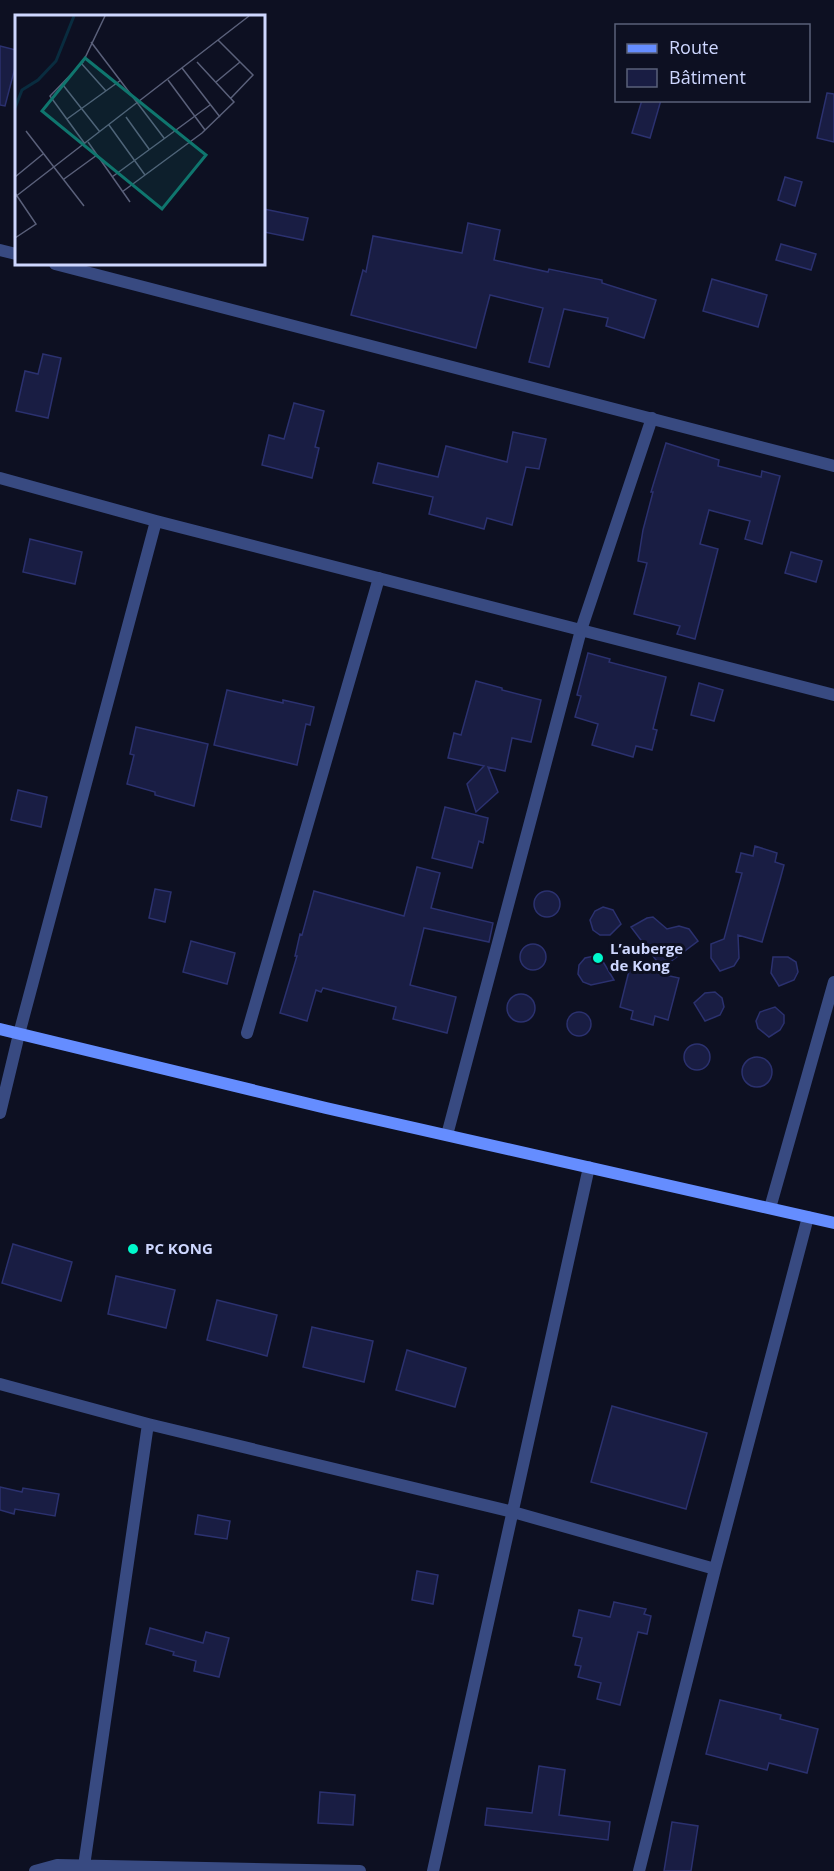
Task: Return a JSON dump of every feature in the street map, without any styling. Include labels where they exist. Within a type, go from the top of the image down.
[{"type":"main road","points":[[0,1029],[447,1135],[834,1223]]},
{"type":"street","points":[[0,250],[15,254]]},
{"type":"street","points":[[63,266],[834,466]]},
{"type":"street","points":[[447,1135],[581,630],[652,418]]},
{"type":"street","points":[[0,478],[156,521],[834,694]]},
{"type":"street","points":[[0,1113],[156,521]]},
{"type":"street","points":[[248,1033],[380,578]]},
{"type":"street","points":[[770,1208],[829,1020],[834,982]]},
{"type":"street","points":[[433,1871],[589,1167]]},
{"type":"street","points":[[639,1871],[715,1569],[808,1217]]},
{"type":"street","points":[[0,1384],[148,1424],[513,1512],[715,1569]]},
{"type":"street","points":[[84,1866],[148,1424]]},
{"type":"street","points":[[35,1871],[57,1865],[360,1871]]},
{"type":"building","points":[[0,46],[15,50],[15,68],[5,106],[0,105]]},
{"type":"building","points":[[827,93],[834,94],[834,142],[817,138]]},
{"type":"building","points":[[641,102],[660,102],[650,138],[632,133]]},
{"type":"building","points":[[785,177],[802,182],[795,206],[778,200]]},
{"type":"building","points":[[266,209],[308,218],[303,240],[266,232]]},
{"type":"building","points":[[468,223],[500,230],[494,260],[548,272],[549,269],[602,280],[602,283],[656,300],[644,338],[606,326],[608,318],[564,309],[549,367],[529,362],[543,308],[490,295],[476,348],[351,315],[363,270],[366,272],[373,236],[462,253]]},
{"type":"building","points":[[781,244],[816,254],[811,270],[776,260]]},
{"type":"building","points":[[712,279],[767,295],[758,327],[703,311]]},
{"type":"building","points":[[43,354],[61,358],[48,418],[16,411],[25,371],[38,374]]},
{"type":"building","points":[[294,403],[324,411],[315,447],[319,448],[312,478],[262,465],[269,435],[284,439]]},
{"type":"building","points":[[513,432],[546,439],[539,469],[526,467],[512,525],[487,518],[484,529],[429,514],[433,497],[373,483],[378,463],[438,477],[446,446],[507,462]]},
{"type":"building","points":[[666,443],[719,460],[718,466],[761,477],[762,471],[780,476],[762,544],[745,539],[750,521],[709,510],[700,544],[718,549],[695,639],[677,634],[680,626],[634,614],[647,563],[638,561],[643,530],[653,492],[651,492]]},
{"type":"building","points":[[30,539],[82,552],[75,584],[23,572]]},
{"type":"building","points":[[791,552],[822,561],[816,582],[785,573]]},
{"type":"building","points":[[588,653],[610,659],[609,662],[666,677],[653,729],[657,730],[652,750],[636,746],[633,757],[592,745],[598,724],[575,717],[581,696],[577,695]]},
{"type":"building","points":[[476,681],[541,700],[531,742],[512,738],[505,771],[488,767],[498,792],[476,812],[467,784],[484,766],[448,758],[454,733],[461,735]]},
{"type":"building","points":[[699,683],[723,690],[714,721],[691,715]]},
{"type":"building","points":[[227,690],[283,703],[283,700],[314,707],[310,725],[306,724],[297,765],[214,745]]},
{"type":"building","points":[[136,727],[208,744],[194,806],[127,784],[134,755],[130,754]]},
{"type":"building","points":[[18,790],[47,797],[41,827],[11,820]]},
{"type":"building","points":[[445,807],[488,818],[483,843],[479,841],[472,868],[432,858]]},
{"type":"building","points":[[755,846],[777,853],[775,862],[784,865],[780,880],[762,942],[738,935],[739,958],[734,966],[720,971],[711,958],[711,944],[724,939],[742,873],[736,872],[741,853],[753,856]]},
{"type":"building","points":[[417,867],[440,873],[431,908],[493,923],[489,942],[424,928],[410,985],[456,997],[447,1033],[393,1019],[396,1007],[323,988],[321,992],[316,990],[307,1021],[280,1013],[297,956],[295,956],[300,934],[302,935],[314,891],[404,916]]},
{"type":"building","points":[[155,889],[171,892],[165,922],[149,918]]},
{"type":"building","points":[[547,891],[556,895],[560,904],[556,913],[547,917],[538,913],[534,904],[538,895]]},
{"type":"building","points":[[603,907],[613,910],[621,924],[610,935],[600,935],[593,930],[590,920],[595,911]]},
{"type":"building","points":[[653,917],[667,929],[679,926],[689,929],[698,941],[662,968],[631,927]]},
{"type":"building","points":[[191,941],[235,953],[227,984],[183,972]]},
{"type":"building","points":[[533,944],[542,948],[546,957],[542,966],[533,970],[524,966],[520,957],[524,948]]},
{"type":"building","points":[[599,955],[614,980],[591,985],[583,982],[578,974],[579,965],[585,958]]},
{"type":"building","points":[[773,957],[788,957],[796,962],[798,972],[794,980],[779,986],[771,973]]},
{"type":"building","points":[[630,967],[679,978],[668,1020],[655,1016],[653,1025],[631,1019],[633,1011],[620,1007]]},
{"type":"building","points":[[715,992],[722,998],[724,1007],[720,1015],[705,1021],[694,1003],[705,993]]},
{"type":"building","points":[[521,994],[531,998],[535,1008],[531,1018],[521,1022],[511,1018],[507,1008],[511,998]]},
{"type":"building","points":[[775,1007],[784,1015],[784,1023],[780,1030],[769,1037],[758,1028],[756,1021],[760,1012]]},
{"type":"building","points":[[574,1012],[584,1012],[591,1019],[591,1029],[584,1036],[574,1036],[567,1029],[567,1019]]},
{"type":"building","points":[[697,1044],[707,1047],[710,1057],[707,1067],[697,1070],[687,1067],[684,1057],[687,1047]]},
{"type":"building","points":[[757,1057],[763,1058],[771,1066],[771,1078],[763,1086],[757,1087],[751,1086],[743,1078],[742,1072],[743,1066],[751,1058]]},
{"type":"building","points":[[13,1244],[72,1262],[61,1301],[2,1283]]},
{"type":"building","points":[[116,1276],[175,1290],[166,1328],[108,1314]]},
{"type":"building","points":[[217,1300],[277,1315],[267,1356],[207,1340]]},
{"type":"building","points":[[312,1327],[373,1341],[364,1382],[303,1367]]},
{"type":"building","points":[[407,1350],[466,1368],[455,1407],[396,1390]]},
{"type":"building","points":[[612,1406],[707,1433],[686,1509],[591,1482]]},
{"type":"building","points":[[0,1487],[22,1492],[23,1488],[59,1494],[55,1516],[15,1509],[14,1514],[0,1510]]},
{"type":"building","points":[[198,1515],[230,1521],[227,1539],[195,1534]]},
{"type":"building","points":[[417,1571],[438,1575],[433,1604],[412,1600]]},
{"type":"building","points":[[614,1602],[646,1609],[644,1614],[651,1616],[647,1634],[638,1632],[620,1705],[597,1699],[601,1683],[578,1677],[581,1666],[575,1665],[582,1638],[573,1636],[579,1610],[610,1617]]},
{"type":"building","points":[[150,1628],[203,1643],[206,1632],[229,1638],[219,1677],[194,1671],[196,1661],[146,1644]]},
{"type":"building","points":[[720,1700],[781,1715],[780,1719],[818,1729],[807,1773],[769,1763],[767,1770],[706,1754]]},
{"type":"building","points":[[539,1766],[565,1770],[559,1815],[610,1822],[608,1840],[485,1825],[487,1808],[532,1813]]},
{"type":"building","points":[[320,1792],[355,1795],[353,1825],[318,1823]]},
{"type":"building","points":[[672,1822],[698,1826],[691,1871],[664,1871]]},
{"type":"place","name":"L’auberge de Kong","points":[[598,958]]},
{"type":"place","name":"PC KONG","points":[[133,1249]]}]
